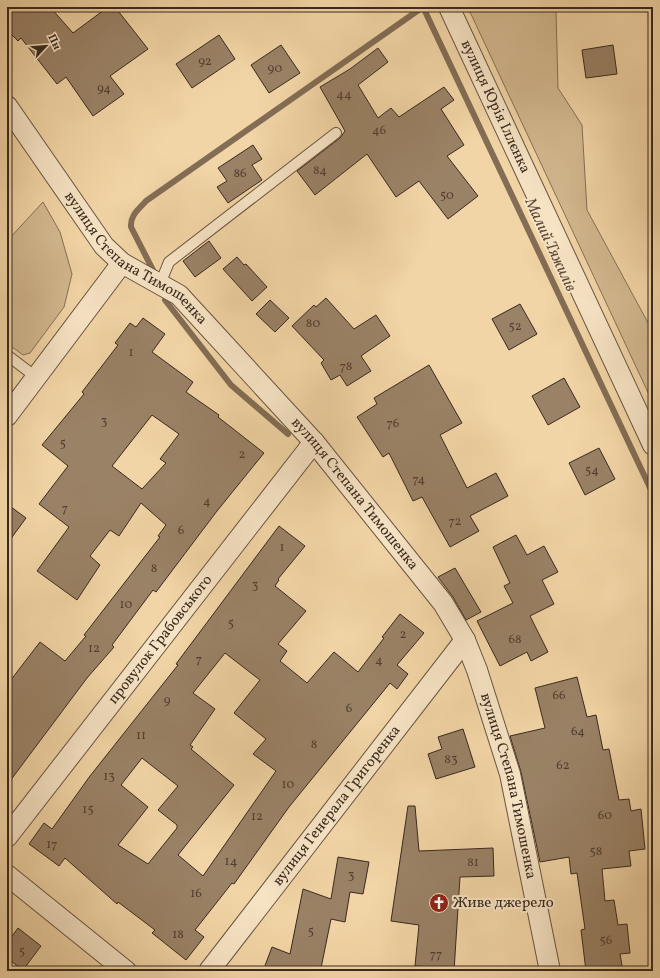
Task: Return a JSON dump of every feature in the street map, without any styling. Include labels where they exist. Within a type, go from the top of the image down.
[{"type":"street","name":"вулиця Юрія Іллєнка","points":[[449,7],[653,445]]},
{"type":"street","name":"вулиця Степана Тимошенка","points":[[7,106],[104,246],[122,263],[179,295],[314,442],[443,602],[465,640],[477,670],[510,774],[550,971]]},
{"type":"street","points":[[7,416],[122,263]]},
{"type":"street","name":"провулок Грабовського","points":[[7,837],[314,442]]},
{"type":"street","name":"вулиця Генерала Григоренка","points":[[209,971],[465,640]]},
{"type":"street","points":[[7,875],[126,971]]},
{"type":"lane","points":[[160,284],[169,262],[336,132]]},
{"type":"lane","points":[[7,354],[36,377]]},
{"type":"shaded area","points":[[423,7],[653,7],[653,10],[556,11],[558,88],[582,125],[587,210],[653,332],[653,403],[470,12]]},
{"type":"shaded area","points":[[43,202],[60,232],[72,274],[64,307],[30,353],[23,355],[7,343],[7,241]]},
{"type":"building","points":[[7,7],[50,7],[73,33],[108,7],[115,7],[148,49],[110,76],[124,94],[93,116],[66,77],[57,84],[21,38],[18,41],[7,30]]},
{"type":"building","points":[[219,35],[235,59],[192,88],[176,64]]},
{"type":"building","points":[[281,45],[300,73],[269,93],[251,65]]},
{"type":"building","points":[[613,45],[617,74],[586,78],[582,50]]},
{"type":"building","points":[[378,48],[388,62],[358,85],[378,118],[391,108],[399,117],[444,87],[454,100],[441,109],[464,145],[447,156],[478,196],[448,219],[419,181],[396,197],[367,154],[315,195],[297,171],[340,138],[345,131],[320,87],[350,69]]},
{"type":"building","points":[[253,145],[262,159],[252,165],[262,180],[228,203],[217,187],[227,181],[218,168]]},
{"type":"building","points":[[209,241],[221,258],[195,277],[183,261]]},
{"type":"building","points":[[237,257],[244,265],[246,264],[267,287],[252,301],[223,269]]},
{"type":"building","points":[[326,298],[354,329],[376,315],[390,336],[361,356],[371,371],[347,386],[340,375],[331,380],[321,363],[324,360],[292,326],[314,305],[316,307]]},
{"type":"building","points":[[270,300],[289,318],[275,332],[256,314]]},
{"type":"building","points":[[520,304],[537,334],[509,350],[492,319]]},
{"type":"building","points":[[143,318],[165,334],[152,352],[193,382],[186,392],[219,415],[218,417],[264,453],[217,511],[156,592],[153,590],[112,645],[114,647],[87,678],[7,785],[7,685],[40,642],[65,661],[86,636],[84,635],[160,537],[158,536],[166,525],[141,503],[119,536],[110,530],[90,556],[100,565],[77,600],[37,571],[69,527],[39,504],[68,466],[42,445],[84,394],[82,392],[118,345],[115,343],[130,323],[136,327]],"holes":[[[152,415],[179,434],[160,459],[166,463],[142,489],[112,466]]]},
{"type":"building","points":[[429,365],[462,423],[440,435],[467,488],[496,473],[508,496],[470,516],[479,531],[450,547],[422,497],[413,501],[389,453],[383,457],[357,417],[377,404],[374,398]]},
{"type":"building","points":[[564,378],[580,407],[548,425],[532,396]]},
{"type":"building","points":[[599,448],[615,479],[585,495],[569,463]]},
{"type":"building","points":[[7,504],[26,518],[7,544]]},
{"type":"building","points":[[279,526],[305,546],[278,579],[279,580],[275,586],[306,611],[278,644],[287,651],[280,661],[307,683],[334,652],[358,672],[400,614],[424,633],[397,665],[408,674],[397,689],[390,683],[289,807],[234,884],[232,883],[195,930],[204,937],[186,960],[152,933],[155,930],[118,902],[117,904],[65,858],[59,866],[29,844],[44,823],[52,829],[90,776],[178,665],[176,664]],"holes":[[[225,653],[260,680],[234,713],[266,739],[253,754],[276,771],[203,876],[178,855],[234,785],[191,749],[193,747],[190,745],[215,709],[193,693]],[[142,758],[178,786],[158,810],[177,825],[177,828],[148,864],[118,845],[148,807],[121,785]]]},
{"type":"building","points":[[516,535],[527,555],[544,546],[558,572],[542,580],[554,604],[530,616],[548,652],[531,661],[527,652],[500,666],[477,621],[513,603],[504,586],[510,583],[493,547]]},
{"type":"building","points":[[455,568],[481,612],[466,620],[453,597],[438,577]]},
{"type":"building","points":[[577,677],[587,717],[596,715],[603,750],[609,749],[619,800],[629,799],[631,811],[641,809],[645,849],[629,851],[631,866],[602,869],[605,901],[614,900],[618,925],[627,924],[630,953],[620,954],[623,971],[586,971],[581,930],[585,929],[577,873],[571,874],[569,857],[540,862],[521,772],[510,736],[545,728],[535,688]]},
{"type":"building","points":[[463,729],[475,767],[436,779],[428,754],[442,749],[438,737]]},
{"type":"building","points":[[408,806],[415,806],[419,851],[493,848],[494,876],[460,877],[454,971],[433,971],[433,967],[415,966],[419,925],[391,921]]},
{"type":"building","points":[[338,857],[369,862],[363,894],[350,892],[345,922],[331,919],[321,968],[329,971],[263,971],[272,947],[290,954],[303,889],[331,899]]},
{"type":"building","points":[[18,928],[41,946],[23,970],[7,958],[7,943]]},
{"type":"waterway","name":"Малий Тяжилів","points":[[155,274],[131,227],[133,216],[146,201],[423,7],[653,494]]},
{"type":"waterway","points":[[165,300],[231,385],[288,434]]},
{"type":"place","name":"Живе джерело","points":[[439,903]]}]
